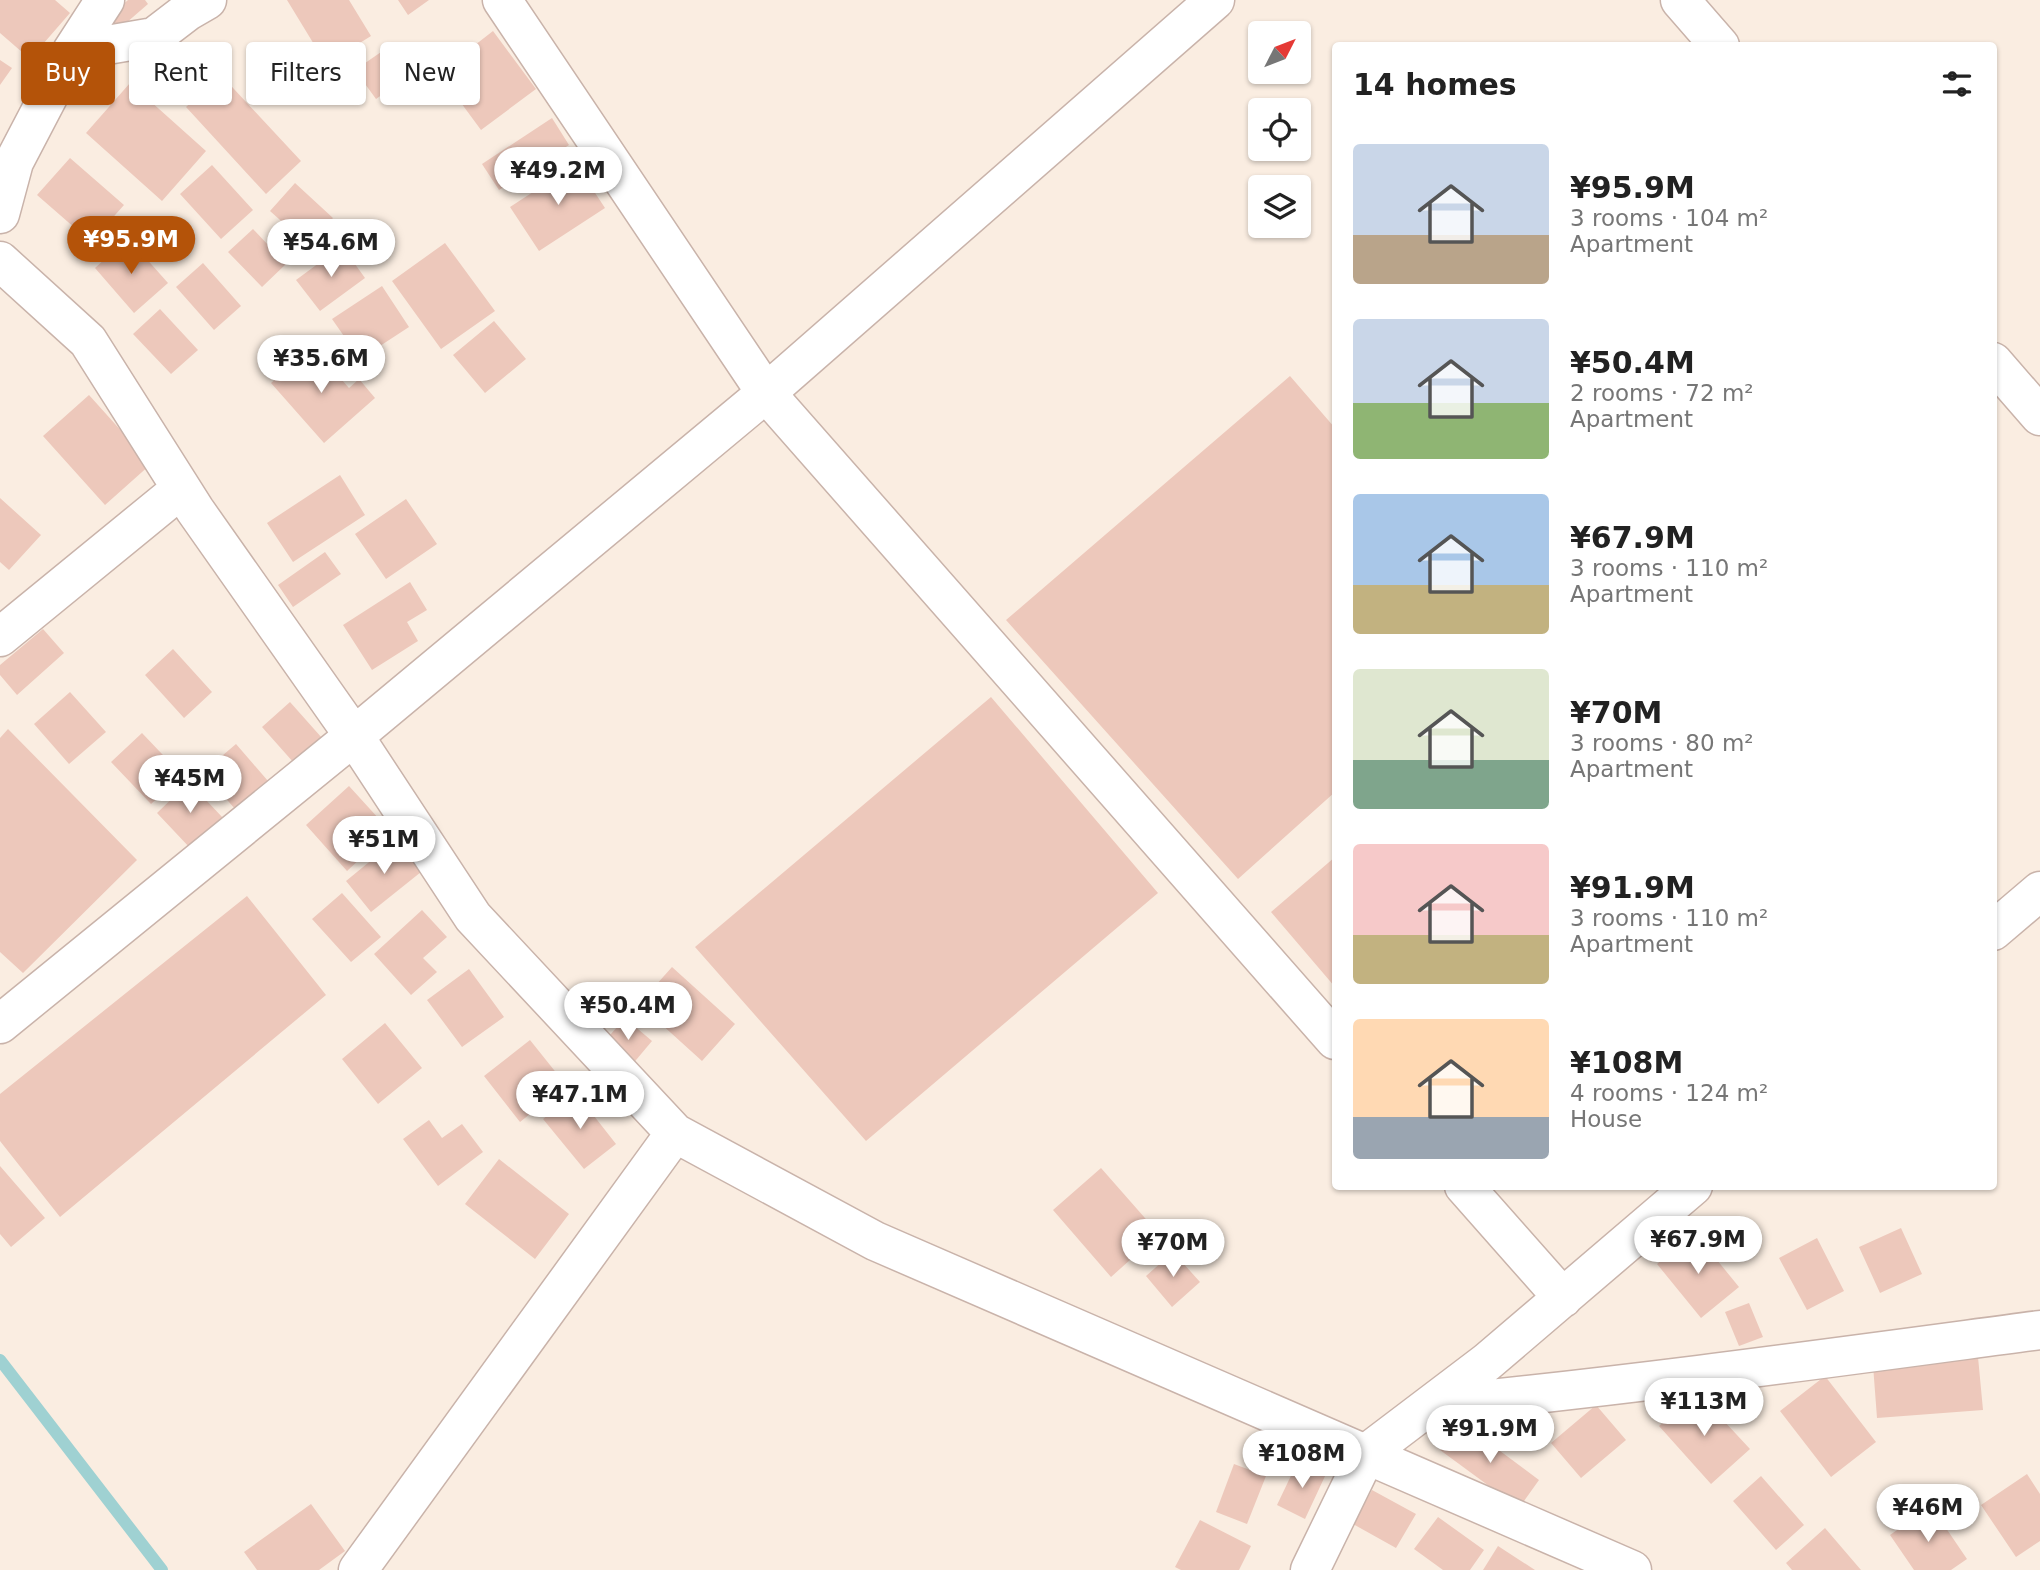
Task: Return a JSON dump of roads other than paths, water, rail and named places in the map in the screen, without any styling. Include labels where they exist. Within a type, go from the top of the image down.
[{"type":"street","points":[[0,214],[14,162],[85,19],[154,37],[188,10],[207,0]]},
{"type":"street","points":[[502,0],[765,393],[1332,1037]]},
{"type":"street","points":[[1,1022],[354,736],[765,393],[1215,0]]},
{"type":"street","points":[[1680,0],[1717,42]]},
{"type":"street","points":[[0,261],[88,341],[181,489],[354,736],[473,917],[675,1133],[874,1241],[1632,1570]]},
{"type":"street","points":[[1997,367],[2040,416]]},
{"type":"street","points":[[0,637],[181,489]]},
{"type":"street","points":[[1997,928],[2040,891]]},
{"type":"street","points":[[358,1570],[675,1133]]},
{"type":"street","points":[[1468,1190],[1563,1298]]},
{"type":"street","points":[[1310,1570],[1367,1453],[1487,1362],[1688,1190]]},
{"type":"street","points":[[1431,1405],[1747,1370],[2040,1330]]},
{"type":"waterway","points":[[0,1360],[162,1570]]}]
